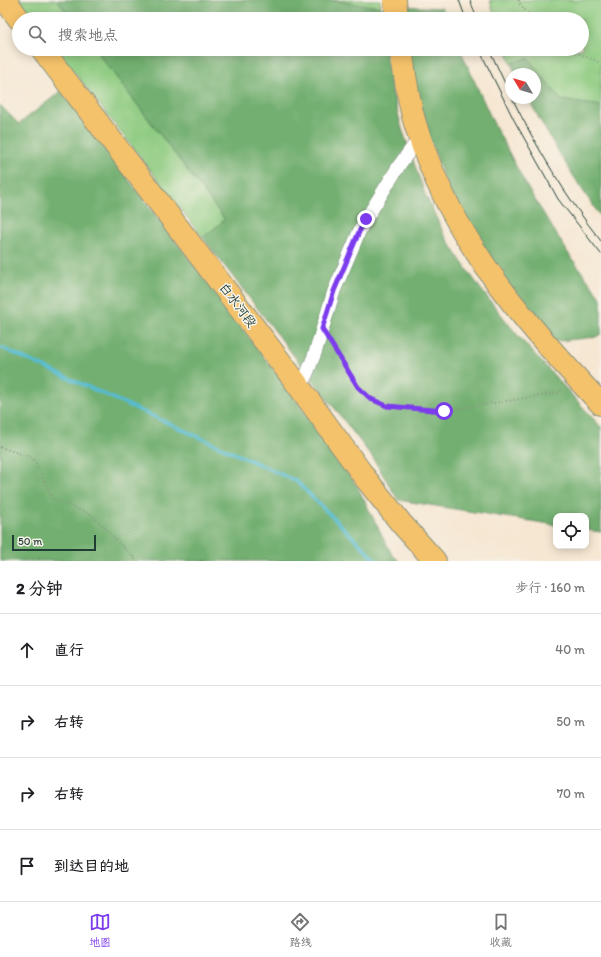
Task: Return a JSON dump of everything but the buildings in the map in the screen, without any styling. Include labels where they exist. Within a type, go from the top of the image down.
[{"type":"highway","points":[[5,0],[14,12]]},
{"type":"highway","points":[[395,0],[396,12]]},
{"type":"highway","name":"白水河段","points":[[47,56],[301,389],[366,479],[434,561]]},
{"type":"highway","points":[[402,56],[412,112],[420,137],[439,187],[460,227],[490,274],[550,348],[601,404]]},
{"type":"street","points":[[301,389],[315,353],[334,291],[359,232],[400,164],[420,137]]},
{"type":"path","points":[[519,0],[527,12]]},
{"type":"path","points":[[584,56],[601,63]]},
{"type":"path","points":[[322,329],[358,387],[371,399],[387,406],[444,411],[558,393],[579,380]]},
{"type":"path","points":[[0,447],[33,458],[53,499],[92,515],[137,561]]},
{"type":"green space","points":[[18,0],[57,0],[66,12],[27,12]]},
{"type":"green space","points":[[57,0],[326,0],[381,7],[381,12],[66,12]]},
{"type":"green space","points":[[326,0],[380,0],[381,7]]},
{"type":"green space","points":[[490,0],[601,0],[601,106],[561,100],[541,75],[541,68],[536,68],[528,58],[511,63],[508,56],[589,56],[589,12],[493,12]]},
{"type":"green space","points":[[398,6],[442,8],[444,12],[398,12]]},
{"type":"green space","points":[[61,56],[100,56],[225,220],[203,238]]},
{"type":"green space","points":[[100,56],[386,56],[390,82],[402,129],[425,194],[444,234],[480,288],[519,337],[601,427],[601,532],[589,530],[589,513],[553,513],[553,525],[398,500],[373,458],[203,238],[225,219]]},
{"type":"green space","points":[[403,56],[463,56],[492,120],[527,187],[570,256],[601,298],[601,334],[596,337],[549,342],[457,220]]},
{"type":"green space","points":[[528,58],[536,68],[513,68],[511,63]]},
{"type":"green space","points":[[541,75],[561,100],[601,106],[601,217],[581,188],[531,104],[541,104]]},
{"type":"green space","points":[[61,91],[284,383],[357,486],[391,553],[399,561],[0,561],[0,105],[19,124]]},
{"type":"waterway","points":[[0,347],[296,481],[377,561]]},
{"type":"tram line","points":[[459,0],[463,12]]},
{"type":"tram line","points":[[470,0],[474,12]]},
{"type":"tram line","points":[[482,56],[514,120],[558,199],[601,254]]},
{"type":"tram line","points":[[492,56],[505,83]]},
{"type":"tram line","points":[[515,104],[553,172],[601,241]]},
{"type":"route","points":[[366,219],[334,291],[322,329],[358,387],[371,399],[387,406],[444,411]]}]
